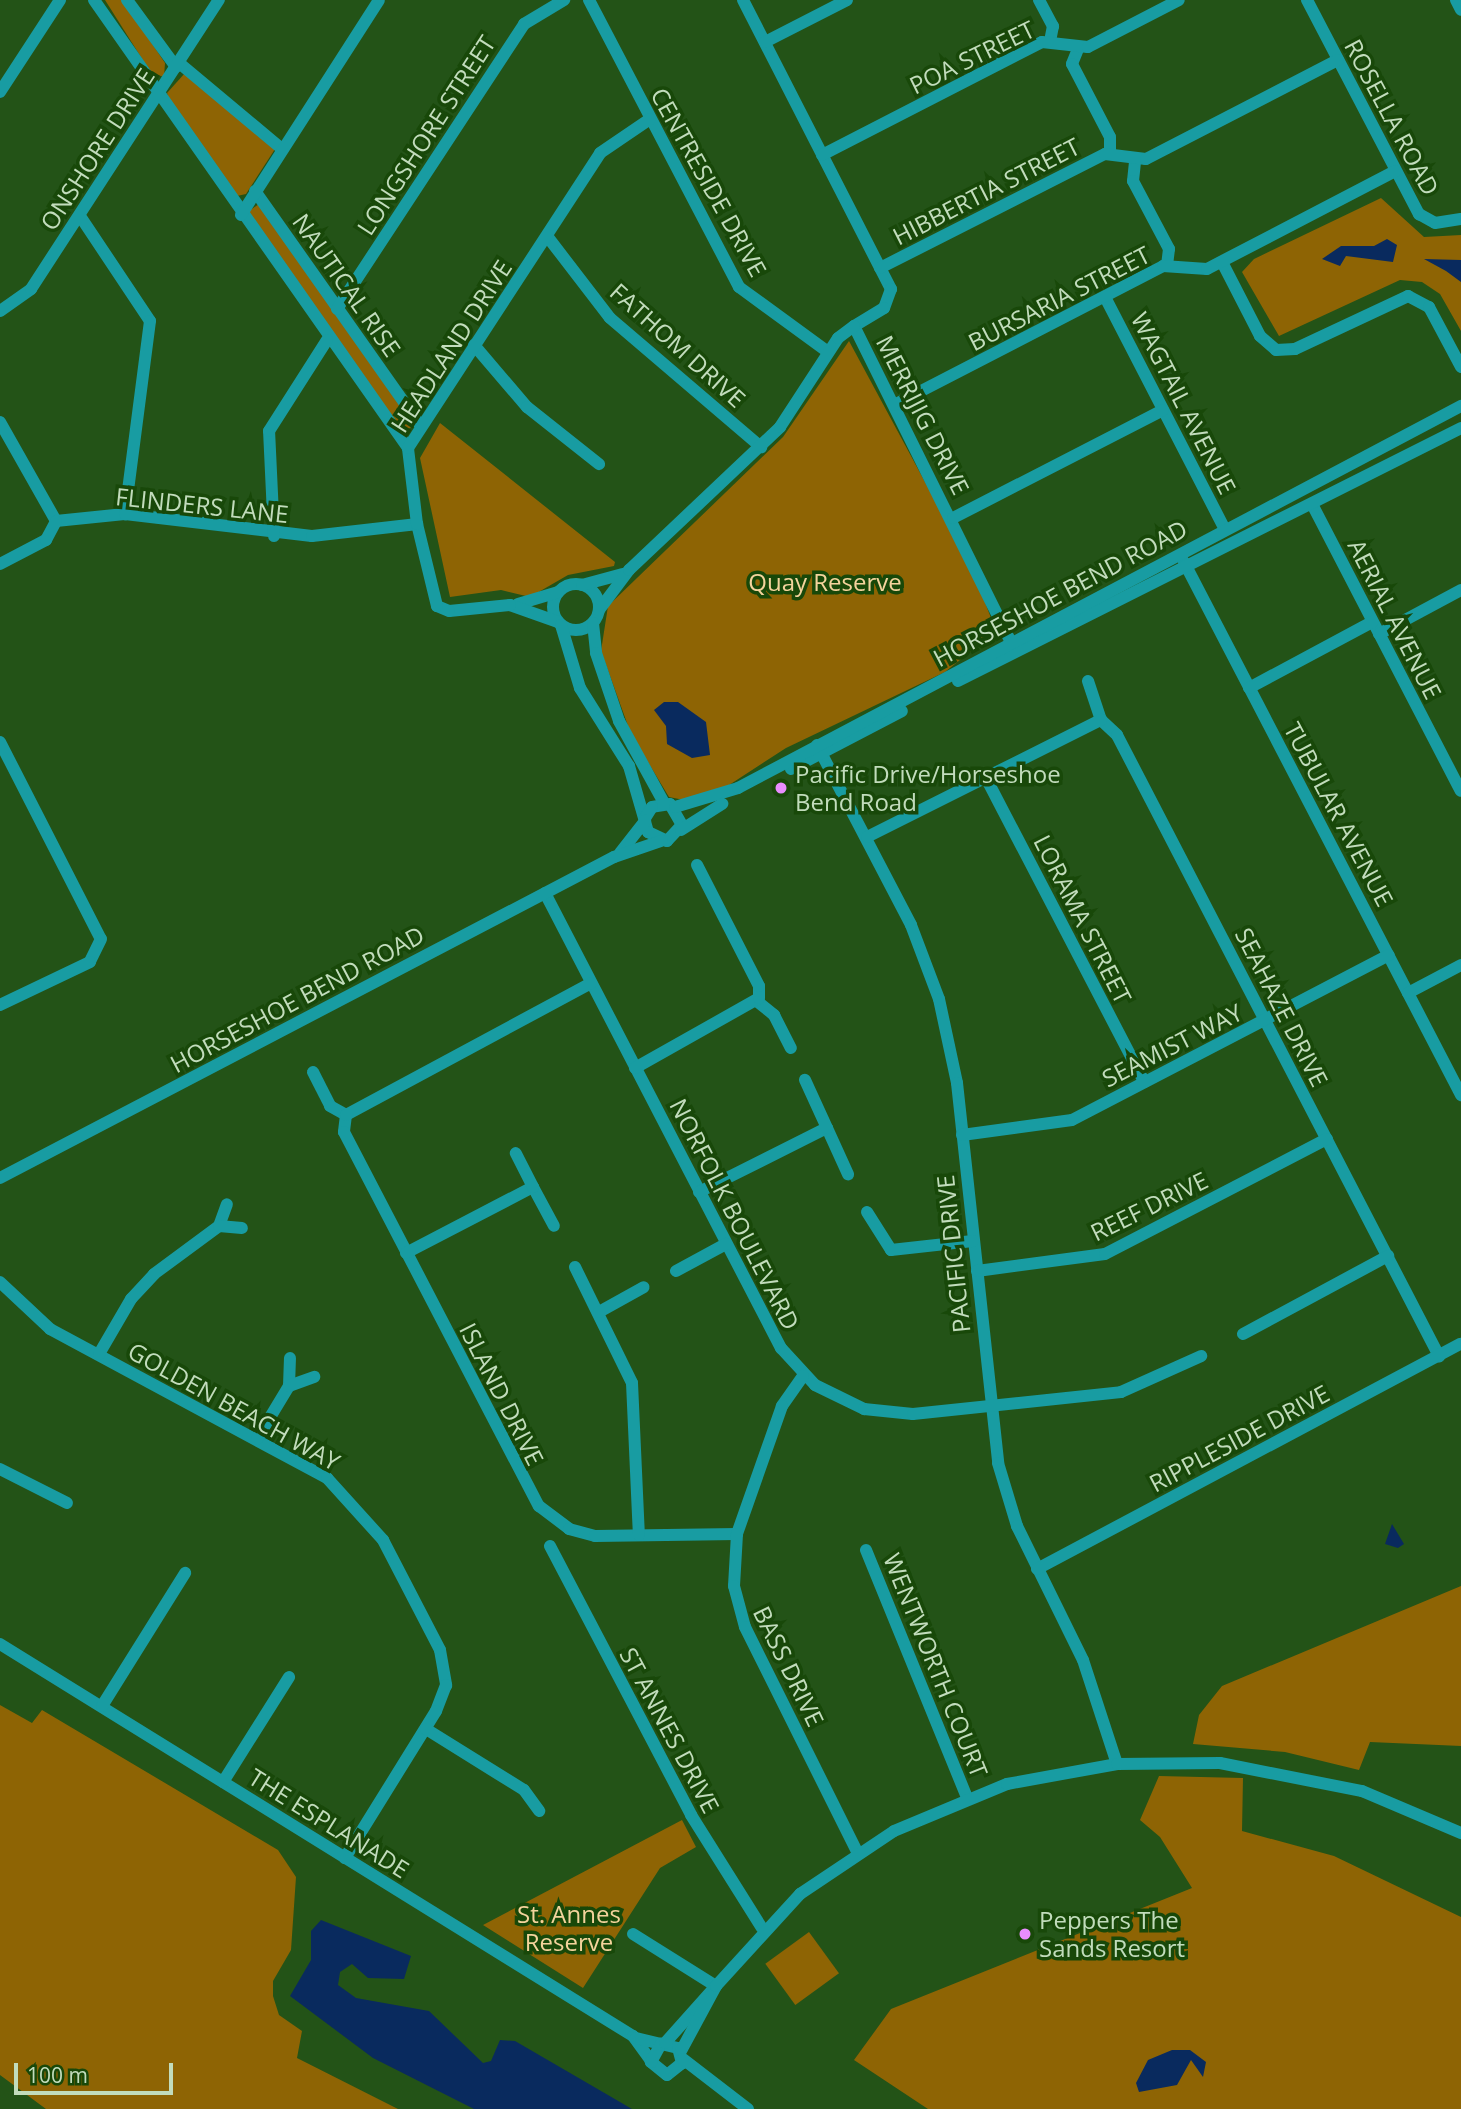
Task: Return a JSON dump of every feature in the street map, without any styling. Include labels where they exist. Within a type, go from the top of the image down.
[{"type":"street","points":[[0,92],[60,0]]},
{"type":"street","name":"NAUTICAL RISE","points":[[94,0],[157,97],[327,340],[408,448]]},
{"type":"street","points":[[127,0],[177,64],[282,149]]},
{"type":"street","name":"ONSHORE DRIVE","points":[[0,311],[31,289],[219,0]]},
{"type":"street","points":[[241,215],[379,0]]},
{"type":"street","name":"LONGSHORE STREET","points":[[337,309],[518,33],[564,0]]},
{"type":"street","name":"CENTRESIDE DRIVE","points":[[589,0],[739,287],[828,352]]},
{"type":"street","name":"MERRIJIG DRIVE","points":[[743,0],[891,289],[889,303],[854,326],[953,518],[1013,646]]},
{"type":"street","points":[[765,41],[847,0]]},
{"type":"street","points":[[1040,0],[1053,26],[1050,41]]},
{"type":"street","points":[[1110,154],[1110,137],[1072,64],[1078,49],[1179,0]]},
{"type":"street","name":"ROSELLA ROAD","points":[[1307,0],[1395,171],[1426,220],[1461,219]]},
{"type":"street","points":[[1456,0],[1461,10]]},
{"type":"street","name":"POA STREET","points":[[822,155],[1050,41],[1078,49]]},
{"type":"street","points":[[1167,266],[1169,249],[1132,181],[1135,162],[1338,60]]},
{"type":"street","name":"HEADLAND DRIVE","points":[[558,592],[510,605],[449,611],[437,606],[417,524],[408,448],[605,145],[649,119]]},
{"type":"street","name":"HIBBERTIA STREET","points":[[880,268],[1110,154],[1135,162]]},
{"type":"street","name":"BURSARIA STREET","points":[[894,405],[1167,266],[1197,272],[1223,262],[1395,171]]},
{"type":"street","name":"NAUTICAL RISE","points":[[255,191],[421,426]]},
{"type":"street","points":[[80,216],[149,321],[125,514]]},
{"type":"street","name":"FATHOM DRIVE","points":[[547,236],[610,318],[761,447]]},
{"type":"street","points":[[1223,262],[1261,337],[1276,350],[1295,349],[1408,296],[1429,307],[1461,367]]},
{"type":"street","name":"WAGTAIL AVENUE","points":[[1105,297],[1225,529]]},
{"type":"street","points":[[681,830],[670,805],[619,721],[596,653],[593,623],[599,610],[629,570],[761,447],[828,352],[854,326]]},
{"type":"street","points":[[274,536],[269,431],[327,340]]},
{"type":"street","points":[[474,345],[527,407],[600,464]]},
{"type":"street","points":[[953,518],[1163,410]]},
{"type":"street","name":"HORSESHOE BEND ROAD","points":[[614,858],[645,819],[670,805],[724,796],[819,749],[1013,646],[1180,552],[1459,411]]},
{"type":"street","points":[[0,422],[56,521],[46,540],[0,564]]},
{"type":"street","name":"HORSESHOE BEND ROAD","points":[[1013,646],[1187,569],[1461,428]]},
{"type":"street","name":"AERIAL AVENUE","points":[[1312,504],[1461,791]]},
{"type":"street","name":"FLINDERS LANE","points":[[56,521],[125,514],[274,536],[417,524]]},
{"type":"street","name":"TUBULAR AVENUE","points":[[1180,552],[1461,1095]]},
{"type":"street","points":[[629,570],[558,592],[553,604],[575,676],[623,753],[645,819],[661,841]]},
{"type":"street","points":[[582,585],[597,597],[599,610]]},
{"type":"street","points":[[1249,688],[1461,590]]},
{"type":"street","name":"HEADLAND DRIVE","points":[[510,605],[559,624]]},
{"type":"street","points":[[559,624],[574,631],[593,623]]},
{"type":"street","name":"SEAHAZE DRIVE","points":[[1088,681],[1101,720],[1117,735],[1440,1356]]},
{"type":"street","points":[[867,837],[1101,720]]},
{"type":"street","points":[[0,742],[102,939],[90,962],[0,1005]]},
{"type":"street","name":"HORSESHOE BEND ROAD","points":[[0,1178],[545,893],[614,858],[661,841],[819,749]]},
{"type":"street","name":"PACIFIC DRIVE","points":[[819,749],[867,837],[939,999],[962,1135],[989,1407],[1005,1493],[1037,1569],[1083,1660],[1117,1763]]},
{"type":"street","name":"LORAMA STREET","points":[[985,776],[1144,1082]]},
{"type":"street","points":[[697,865],[760,986],[758,1002]]},
{"type":"street","name":"NORFOLK BOULEVARD","points":[[545,893],[781,1348],[803,1376],[835,1398],[880,1413],[989,1407],[1136,1389],[1201,1356]]},
{"type":"street","name":"SEAMIST WAY","points":[[962,1135],[1059,1125],[1389,955]]},
{"type":"street","points":[[1408,993],[1461,965]]},
{"type":"street","points":[[313,1072],[330,1106],[346,1115],[591,984]]},
{"type":"street","points":[[758,1002],[774,1015],[791,1048]]},
{"type":"street","points":[[635,1068],[758,1002]]},
{"type":"street","points":[[805,1080],[848,1174]]},
{"type":"street","name":"ISLAND DRIVE","points":[[346,1115],[344,1132],[539,1506],[582,1534],[737,1534]]},
{"type":"street","points":[[699,1192],[827,1128]]},
{"type":"street","name":"REEF DRIVE","points":[[977,1271],[1105,1254],[1327,1139]]},
{"type":"street","points":[[516,1153],[554,1226]]},
{"type":"street","points":[[406,1253],[533,1186]]},
{"type":"street","points":[[99,1354],[141,1287],[219,1226],[227,1204]]},
{"type":"street","points":[[867,1212],[891,1250],[973,1241]]},
{"type":"street","points":[[219,1226],[242,1228]]},
{"type":"street","points":[[676,1271],[726,1244]]},
{"type":"street","points":[[1243,1334],[1388,1256]]},
{"type":"street","points":[[575,1267],[599,1312],[635,1397],[639,1535]]},
{"type":"street","name":"GOLDEN BEACH WAY","points":[[0,1282],[32,1316],[327,1478],[383,1540],[444,1663],[443,1695],[426,1729],[345,1858]]},
{"type":"street","points":[[599,1312],[645,1287]]},
{"type":"street","name":"RIPPLESIDE DRIVE","points":[[1037,1569],[1461,1344]]},
{"type":"street","points":[[257,1439],[289,1386],[290,1358]]},
{"type":"street","name":"BASS DRIVE","points":[[803,1376],[782,1406],[737,1534],[733,1568],[740,1615],[857,1852]]},
{"type":"street","points":[[289,1386],[314,1377]]},
{"type":"street","points":[[0,1469],[67,1503]]},
{"type":"street","name":"ST ANNES DRIVE","points":[[550,1546],[691,1815],[762,1928]]},
{"type":"street","name":"WENTWORTH COURT","points":[[866,1550],[967,1797]]},
{"type":"street","points":[[102,1706],[185,1573]]},
{"type":"street","name":"THE ESPLANADE","points":[[0,1644],[635,2038],[663,2043],[682,2055],[706,2082],[748,2109]]},
{"type":"street","points":[[223,1782],[289,1677]]},
{"type":"street","points":[[426,1729],[524,1790],[539,1811]]},
{"type":"street","points":[[650,2059],[716,1986],[762,1928],[857,1852],[967,1797],[1117,1763],[1220,1763],[1292,1774],[1389,1801],[1461,1833]]},
{"type":"street","points":[[633,1934],[716,1986]]},
{"type":"street","points":[[672,2073],[716,1986]]},
{"type":"street","name":"THE ESPLANADE","points":[[635,2038],[657,2072],[706,2082]]},
{"type":"green space","points":[[105,0],[123,0],[165,63],[164,77],[151,73]]},
{"type":"green space","points":[[185,73],[275,149],[246,194],[237,196],[170,103],[167,93]]},
{"type":"green space","points":[[1381,198],[1424,237],[1461,235],[1461,331],[1440,294],[1422,282],[1400,280],[1279,336],[1242,272],[1254,259]]},
{"type":"green space","points":[[259,204],[414,425],[402,433],[248,212]]},
{"type":"green space","name":"Quay Reserve","points":[[849,341],[973,571],[996,631],[945,672],[786,748],[726,787],[684,800],[669,797],[631,734],[601,651],[608,606],[783,437]]},
{"type":"green space","points":[[440,423],[615,562],[614,566],[568,575],[530,597],[501,590],[450,597],[420,458]]},
{"type":"green space","points":[[1461,1586],[1461,1746],[1370,1742],[1359,1770],[1285,1752],[1193,1744],[1199,1715],[1222,1686]]},
{"type":"green space","points":[[0,1705],[32,1723],[42,1710],[278,1850],[296,1877],[291,1950],[273,1981],[273,1996],[279,2015],[302,2031],[297,2058],[398,2109],[46,2109],[0,2075]]},
{"type":"green space","points":[[1159,1776],[1243,1778],[1242,1831],[1334,1856],[1461,1917],[1461,2109],[928,2109],[854,2060],[891,2009],[1192,1888],[1160,1837],[1140,1820]]},
{"type":"green space","name":"St. Annes Reserve","points":[[682,1820],[696,1847],[660,1868],[583,1988],[483,1925]]},
{"type":"green space","points":[[809,1932],[839,1973],[795,2005],[765,1964]]},
{"type":"water","points":[[1387,239],[1397,245],[1393,262],[1346,256],[1340,266],[1322,259],[1341,246],[1374,246]]},
{"type":"water","points":[[1424,259],[1461,260],[1461,282],[1446,271]]},
{"type":"water","points":[[664,702],[678,702],[706,722],[710,755],[692,758],[667,744],[666,726],[654,710]]},
{"type":"water","points":[[1392,1524],[1404,1544],[1398,1548],[1385,1544]]},
{"type":"water","points":[[321,1920],[411,1956],[404,1979],[368,1978],[352,1964],[340,1972],[338,1985],[356,1998],[429,2011],[483,2063],[491,2061],[500,2040],[515,2041],[632,2109],[474,2109],[373,2058],[290,1996],[311,1960],[311,1931]]},
{"type":"water","points":[[1172,2050],[1190,2050],[1206,2062],[1203,2077],[1191,2060],[1177,2085],[1139,2092],[1136,2083],[1148,2060]]},
{"type":"place","name":"Pacific Drive/Horseshoe Bend Road","points":[[781,788]]},
{"type":"place","name":"Peppers The Sands Resort","points":[[1025,1934]]}]
